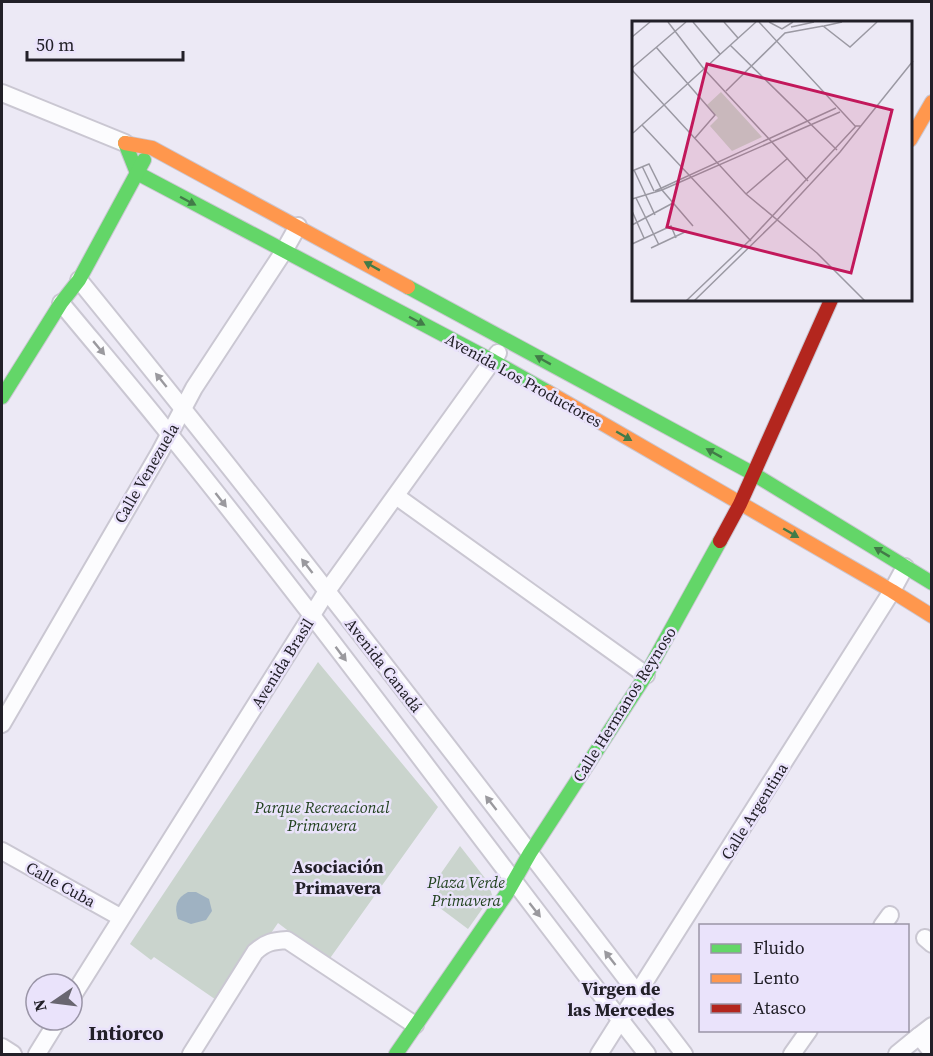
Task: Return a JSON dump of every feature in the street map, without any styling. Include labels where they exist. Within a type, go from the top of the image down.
[{"type":"street","name":"Avenida Los Productores","points":[[2,93],[125,142],[152,148],[752,473],[932,584]]},
{"type":"street","points":[[912,137],[932,102]]},
{"type":"street","points":[[125,142],[137,173]]},
{"type":"street","points":[[2,397],[61,303],[79,280],[152,148]]},
{"type":"street","name":"Avenida Los Productores","points":[[137,173],[493,361],[932,616]]},
{"type":"street","name":"Calle Venezuela","points":[[2,724],[194,388],[298,226]]},
{"type":"street","name":"Avenida Canadá","points":[[79,280],[327,591],[684,1054]]},
{"type":"street","name":"Calle Hermanos Reynoso","points":[[396,1054],[514,883],[530,853],[646,675],[740,504],[830,302]]},
{"type":"street","name":"Avenida Canadá","points":[[61,303],[169,433],[312,615],[514,883],[647,1054]]},
{"type":"street","name":"Avenida Brasil","points":[[84,977],[327,591],[493,361],[505,339]]},
{"type":"street","points":[[396,496],[646,675]]},
{"type":"street","name":"Calle Argentina","points":[[599,1054],[622,1022],[905,567]]},
{"type":"street","name":"Calle Cuba","points":[[2,851],[120,917]]},
{"type":"street","points":[[191,1054],[255,952],[273,940],[287,940],[415,1025]]},
{"type":"street","points":[[897,1054],[925,1031],[932,1052]]},
{"type":"street","points":[[37,1054],[51,1032]]},
{"type":"street","points":[[794,1054],[808,1032]]},
{"type":"street","points":[[2,1047],[13,1054]]},
{"type":"green space","name":"Parque Recreacional Primavera","points":[[318,662],[438,807],[328,961],[278,923],[222,1004],[154,957],[151,960],[130,944]]},
{"type":"green space","name":"Plaza Verde Primavera","points":[[460,846],[488,882],[492,895],[468,929],[432,902],[443,886],[437,879]]},
{"type":"water","points":[[188,892],[196,892],[209,899],[212,911],[206,920],[191,924],[178,919],[177,903]]},
{"type":"traffic: fast","points":[[125,143],[137,173],[548,392]]},
{"type":"traffic: fast","points":[[2,397],[61,303],[79,280],[144,160]]},
{"type":"traffic: fast","points":[[408,287],[752,473],[932,583]]},
{"type":"traffic: fast","points":[[396,1054],[507,893],[530,853],[646,675],[720,541]]},
{"type":"traffic: slow","points":[[912,137],[932,102]]},
{"type":"traffic: slow","points":[[125,143],[152,148],[408,287]]},
{"type":"traffic: slow","points":[[548,392],[932,616]]},
{"type":"traffic: jam","points":[[720,541],[740,504],[830,302]]},
{"type":"district","name":"Asociación Primavera","points":[[338,877]]},
{"type":"district","name":"Virgen de las Mercedes","points":[[621,999]]},
{"type":"district","name":"Intiorco","points":[[126,1033]]}]
